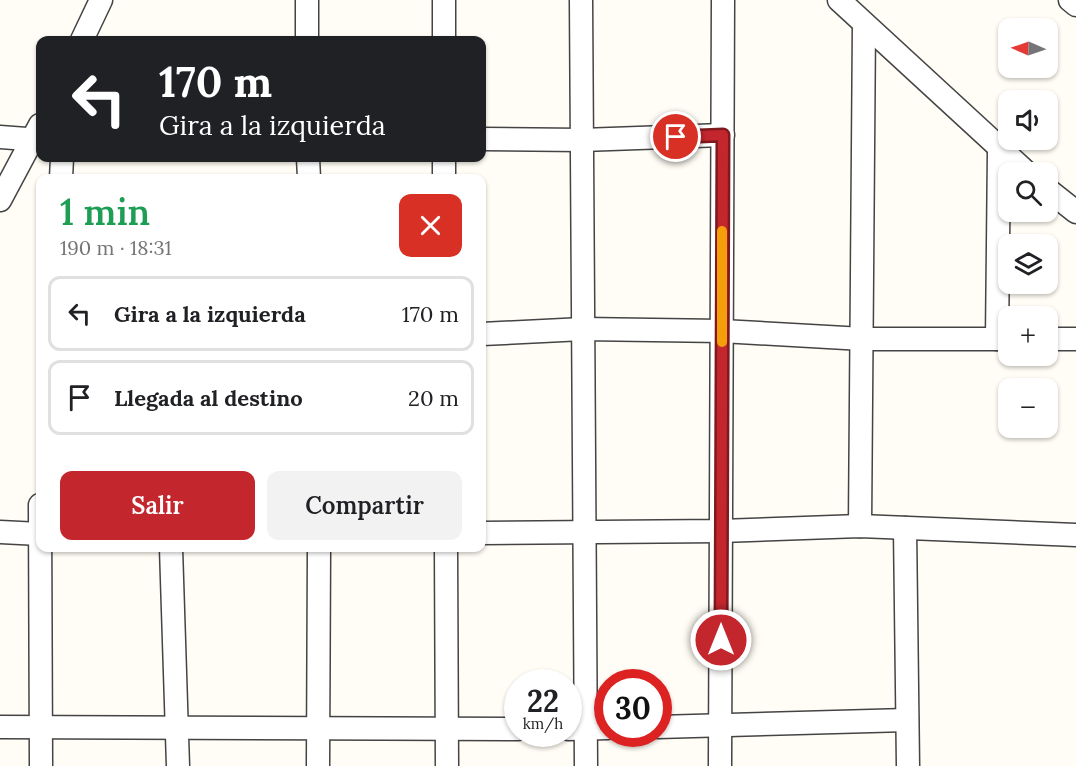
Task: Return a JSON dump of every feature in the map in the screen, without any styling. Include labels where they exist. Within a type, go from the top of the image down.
[{"type":"street","points":[[84,36],[102,0]]},
{"type":"street","points":[[307,36],[308,0]]},
{"type":"street","points":[[444,0],[444,36]]},
{"type":"street","points":[[581,0],[586,766]]},
{"type":"street","points":[[720,766],[723,0]]},
{"type":"street","points":[[839,0],[998,149]]},
{"type":"street","points":[[1070,0],[1076,5]]},
{"type":"street","points":[[860,526],[864,24]]},
{"type":"street","points":[[0,137],[36,135]]},
{"type":"street","points":[[486,139],[582,140],[723,135]]},
{"type":"street","points":[[0,200],[36,138]]},
{"type":"street","points":[[999,150],[1014,162]]},
{"type":"street","points":[[999,150],[1001,306]]},
{"type":"street","points":[[1058,198],[1076,212]]},
{"type":"street","points":[[486,334],[583,329],[722,331],[863,339],[998,339]]},
{"type":"street","points":[[1058,339],[1076,339]]},
{"type":"street","points":[[486,533],[721,531],[860,526],[1076,535]]},
{"type":"street","points":[[904,528],[908,766]]},
{"type":"street","points":[[0,532],[36,534]]},
{"type":"street","points":[[40,552],[41,766]]},
{"type":"street","points":[[171,552],[177,766]]},
{"type":"street","points":[[318,766],[319,552]]},
{"type":"street","points":[[446,552],[447,766]]},
{"type":"street","points":[[672,728],[907,720]]},
{"type":"street","points":[[0,728],[504,729]]},
{"type":"slow traffic","points":[[722,231],[722,342]]},
{"type":"route","points":[[676,137],[723,135],[721,640]]}]
